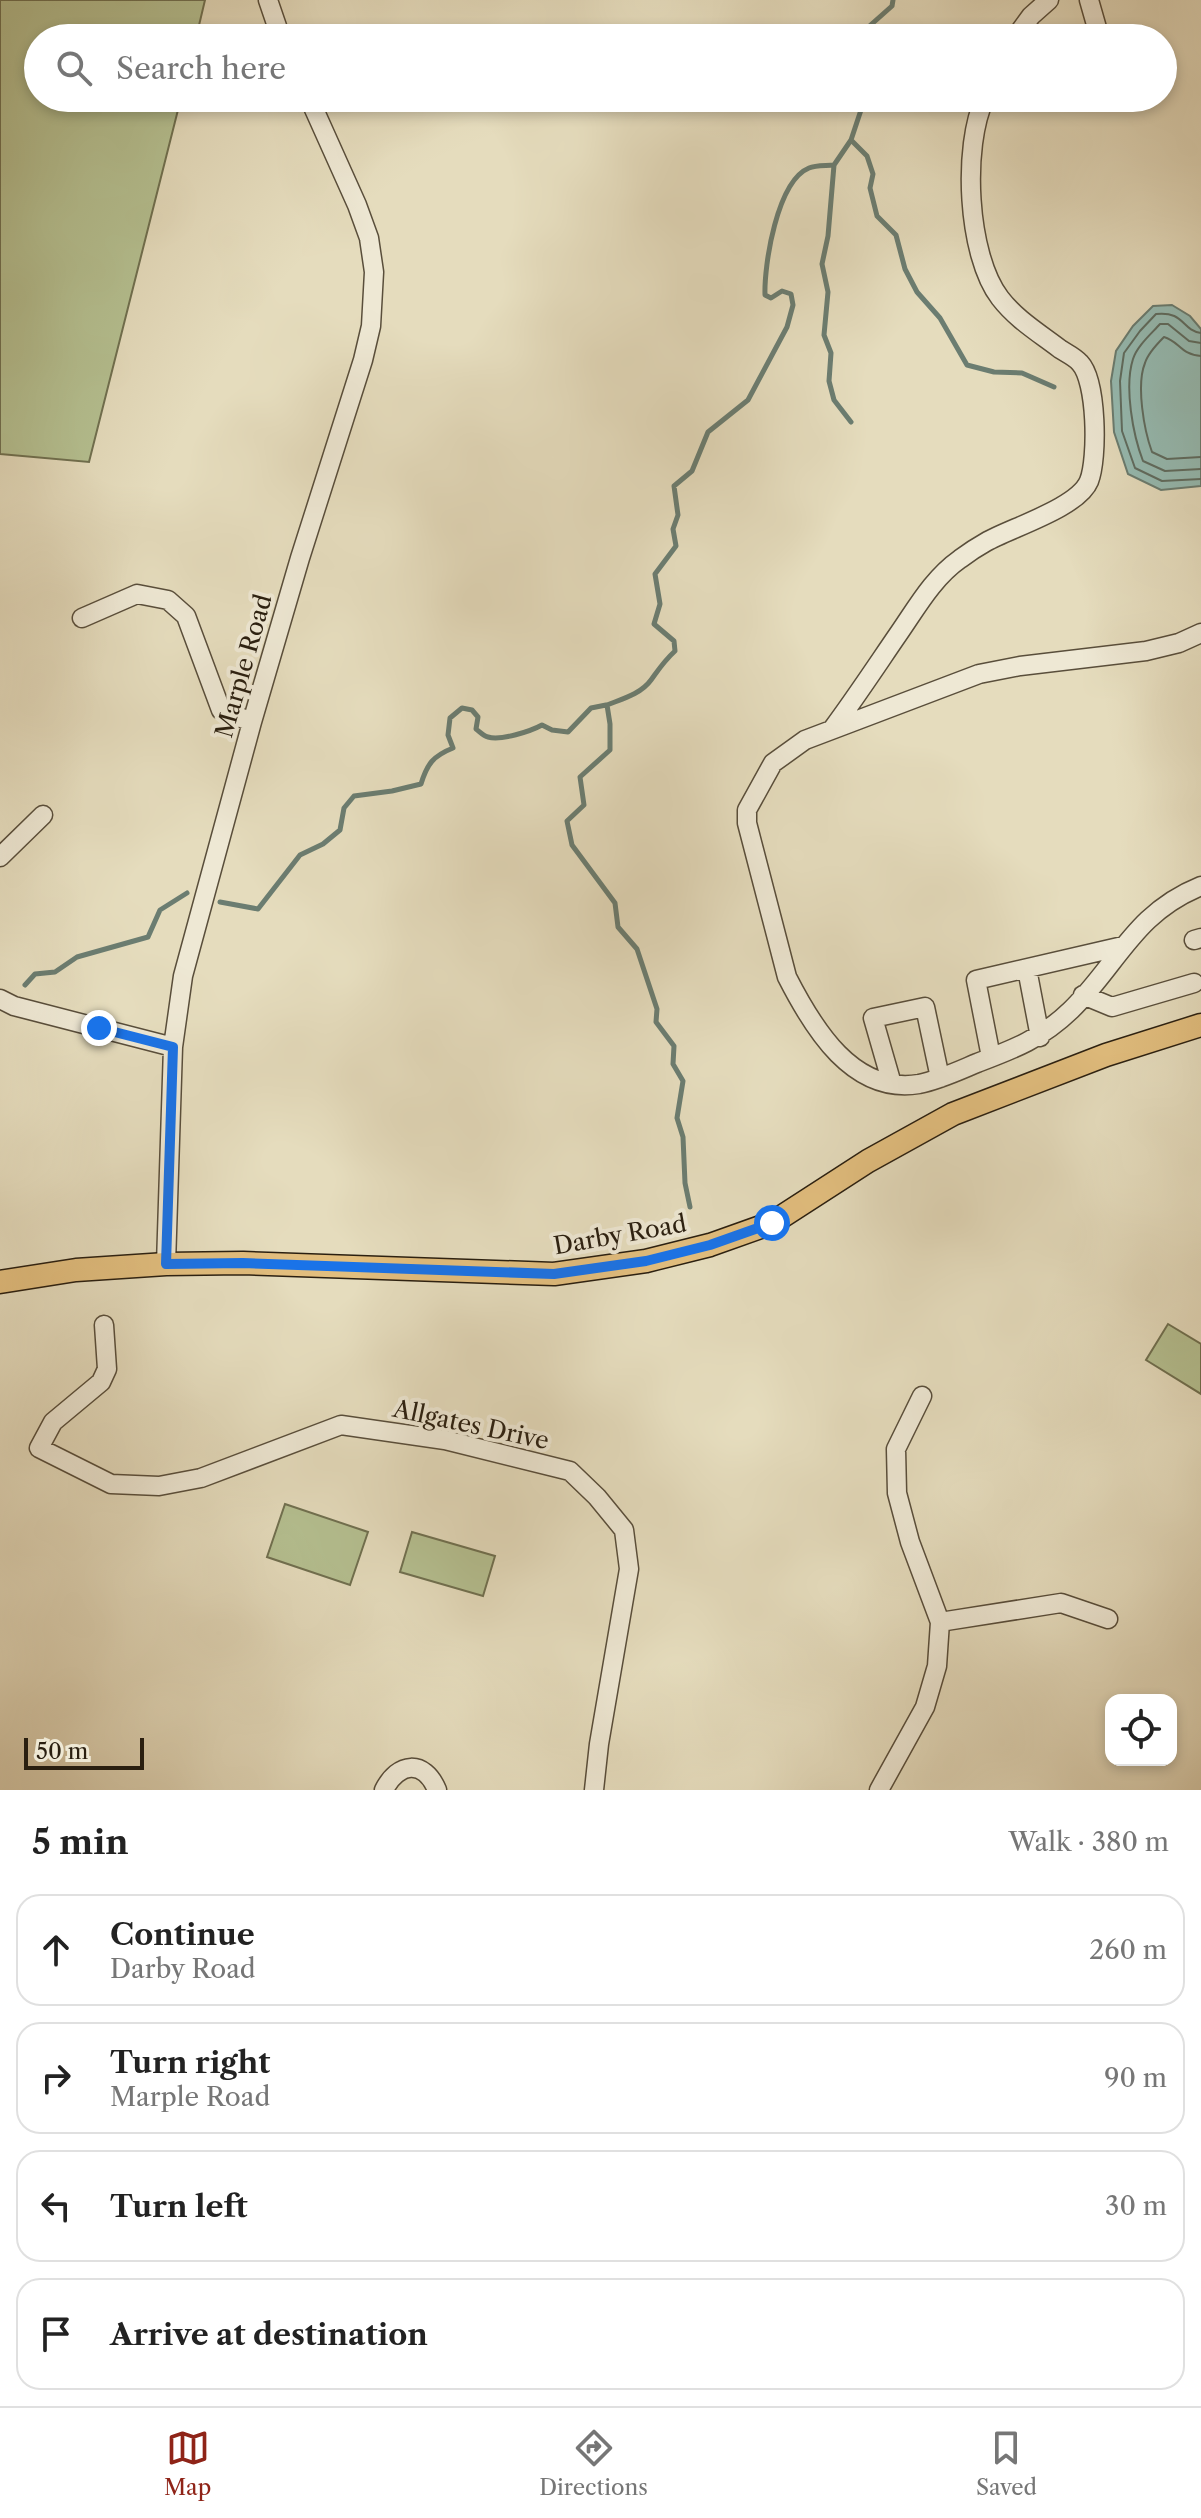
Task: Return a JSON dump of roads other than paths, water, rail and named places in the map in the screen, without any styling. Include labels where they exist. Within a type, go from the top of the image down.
[{"type":"main road","name":"Darby Road","points":[[0,1282],[76,1270],[166,1264],[243,1263],[554,1274],[646,1261],[710,1245],[772,1223],[868,1161],[953,1114],[1106,1055],[1201,1025]]},
{"type":"street","points":[[268,0],[276,24]]},
{"type":"street","points":[[1031,24],[1049,0]]},
{"type":"street","points":[[1089,0],[1096,24]]},
{"type":"street","name":"Marple Road","points":[[166,1264],[173,1047],[183,976],[252,722],[371,326],[374,272],[369,238],[315,112]]},
{"type":"street","points":[[832,730],[935,580],[987,541],[1026,525],[1067,502],[1087,486],[1093,469],[1096,438],[1091,393],[1082,364],[1022,321],[998,296],[983,263],[974,223],[972,151],[980,112]]},
{"type":"street","points":[[82,618],[137,594],[168,600],[186,616],[221,710],[252,722]]},
{"type":"street","points":[[1201,633],[1179,643],[1146,651],[979,674],[805,740],[773,763],[747,810],[747,823],[787,977],[797,998],[820,1034],[844,1060],[868,1077],[892,1084],[918,1084],[940,1078],[1040,1037],[1074,1007],[1142,924],[1167,904],[1201,886]]},
{"type":"street","points":[[0,857],[43,815]]},
{"type":"street","points":[[991,1057],[976,980],[1123,946]]},
{"type":"street","points":[[1027,969],[1040,1037]]},
{"type":"street","points":[[1083,995],[1112,1007],[1194,983]]},
{"type":"street","points":[[0,999],[14,1006],[173,1047]]},
{"type":"street","points":[[892,1084],[873,1018],[925,1007],[940,1078]]},
{"type":"street","name":"Allgates Drive","points":[[104,1325],[107,1369],[101,1382],[53,1422],[39,1448],[111,1484],[159,1486],[201,1478],[341,1425],[445,1440],[570,1471],[624,1530],[629,1569],[594,1790]]},
{"type":"street","points":[[879,1790],[925,1707],[937,1666],[940,1622],[910,1542],[897,1493],[896,1449],[922,1396]]},
{"type":"street","points":[[940,1622],[1061,1603],[1108,1619]]},
{"type":"street","points":[[384,1790],[397,1771],[408,1767],[417,1768],[429,1777],[437,1790]]},
{"type":"water","points":[[1172,305],[1190,316],[1201,329],[1201,486],[1161,490],[1128,474],[1114,432],[1111,381],[1116,351],[1133,326],[1153,306]]},
{"type":"waterway","points":[[872,24],[892,6],[893,0]]},
{"type":"waterway","points":[[690,1207],[685,1183],[683,1137],[677,1118],[683,1081],[673,1064],[674,1046],[656,1022],[657,1009],[637,949],[618,927],[615,903],[572,845],[567,821],[584,805],[580,777],[610,750],[607,705],[642,689],[675,651],[674,641],[654,624],[660,604],[655,574],[676,546],[673,529],[678,515],[674,486],[692,471],[708,432],[748,400],[787,327],[793,305],[791,294],[782,291],[771,298],[765,295],[770,245],[788,189],[809,168],[834,165],[851,140],[860,112]]},
{"type":"waterway","points":[[851,140],[867,156],[873,174],[870,188],[877,216],[896,235],[905,269],[917,292],[940,318],[967,365],[994,372],[1022,373],[1054,387]]},
{"type":"waterway","points":[[834,165],[828,236],[822,264],[828,292],[824,335],[831,353],[829,381],[834,400],[851,422]]},
{"type":"waterway","points":[[220,902],[258,909],[300,855],[323,844],[340,830],[344,808],[354,796],[421,784],[432,762],[453,748],[448,735],[450,718],[462,708],[472,710],[478,717],[476,729],[485,736],[500,738],[542,725],[568,732],[591,708],[606,705]]},
{"type":"waterway","points":[[25,985],[35,974],[55,972],[77,957],[148,937],[160,910],[187,893]]}]
